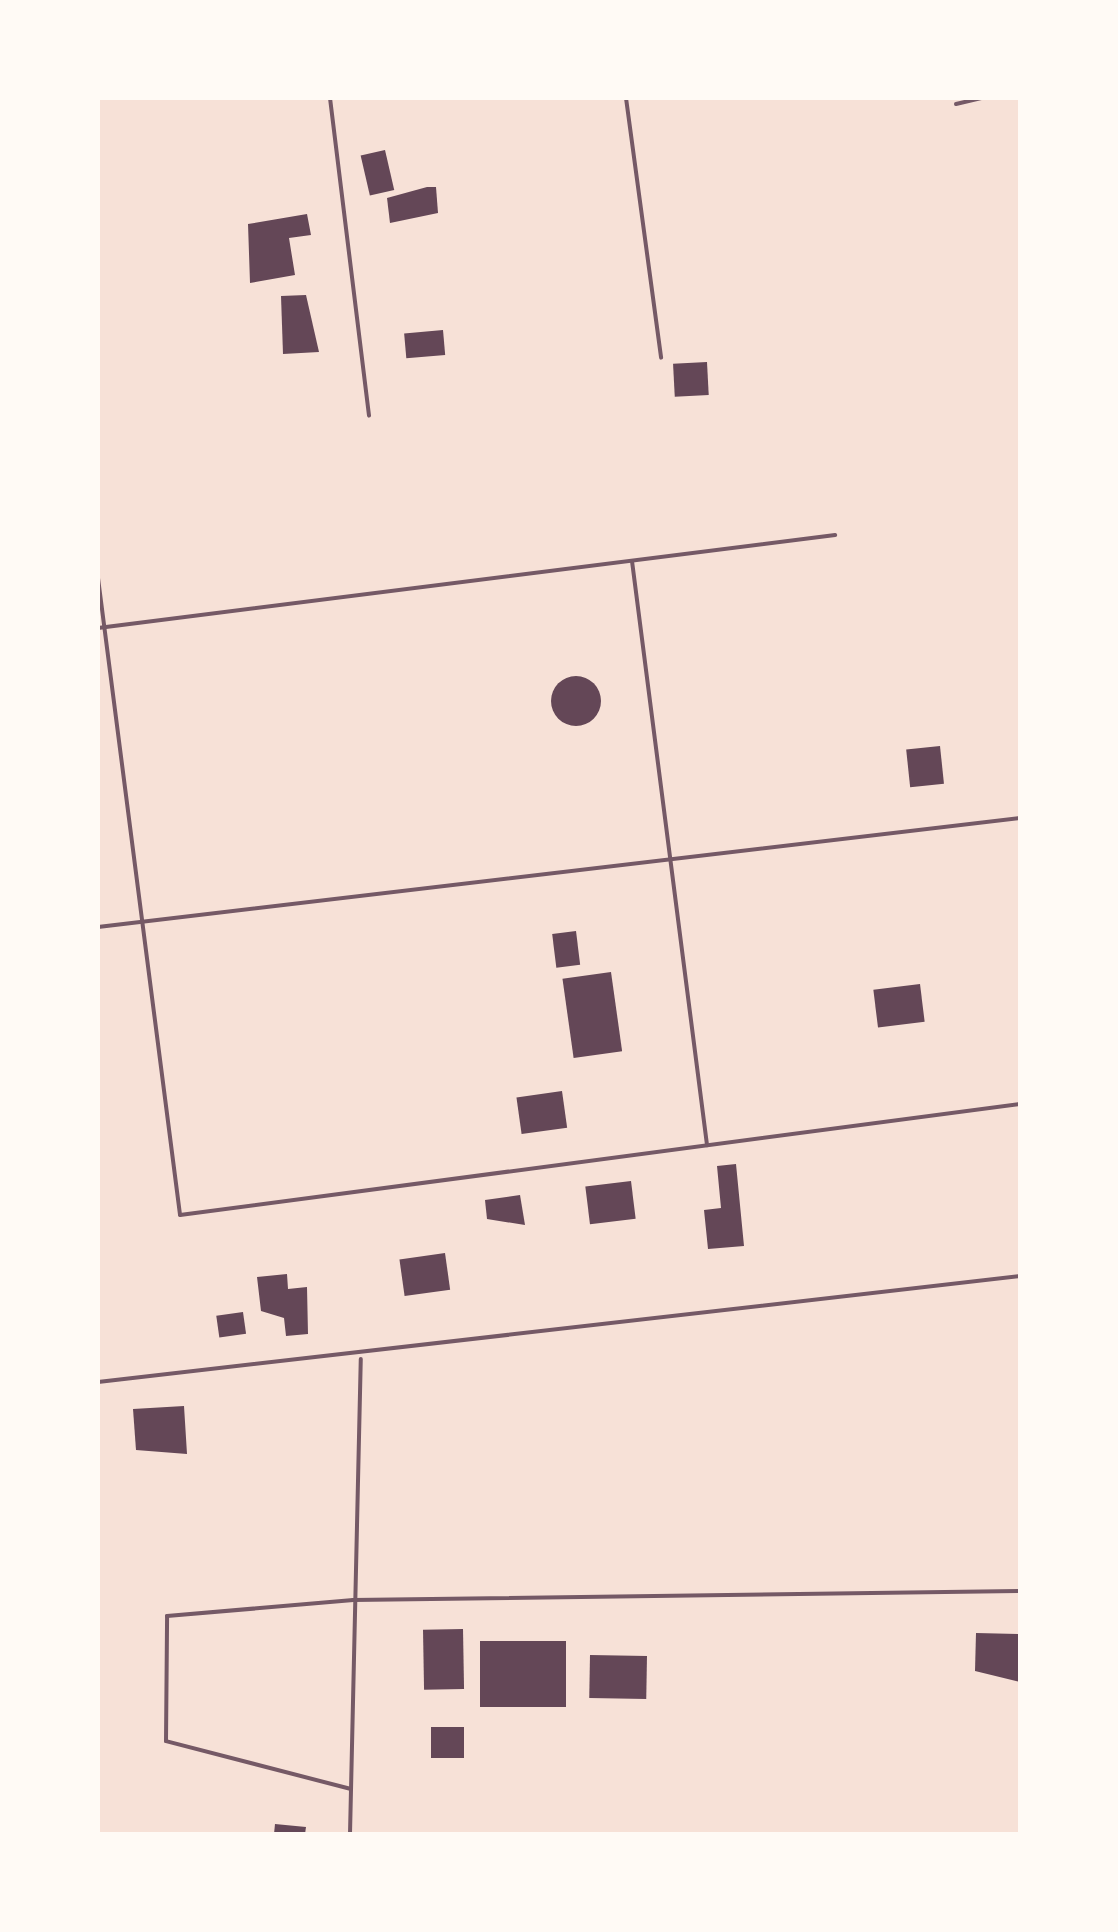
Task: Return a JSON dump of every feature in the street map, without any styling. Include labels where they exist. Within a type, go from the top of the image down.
[{"type":"lane","points":[[330,98],[368,416]]},
{"type":"lane","points":[[626,98],[661,358]]},
{"type":"lane","points":[[956,104],[981,98]]},
{"type":"lane","points":[[101,628],[834,535]]},
{"type":"lane","points":[[632,561],[707,1145]]},
{"type":"lane","points":[[98,578],[101,628],[180,1215],[1020,1104]]},
{"type":"lane","points":[[98,927],[670,855],[1020,818]]},
{"type":"lane","points":[[98,1382],[362,1358],[742,1304],[1020,1276]]},
{"type":"lane","points":[[350,1834],[362,1358]]},
{"type":"lane","points":[[351,1790],[166,1741],[167,1616],[353,1600],[1020,1590]]},
{"type":"building","points":[[385,150],[394,190],[370,196],[361,156]]},
{"type":"building","points":[[436,187],[438,213],[390,223],[387,198]]},
{"type":"building","points":[[307,214],[311,235],[289,238],[295,275],[250,283],[248,224]]},
{"type":"building","points":[[306,295],[319,352],[283,354],[281,296]]},
{"type":"building","points":[[443,330],[445,355],[406,358],[404,333]]},
{"type":"building","points":[[707,362],[709,395],[675,397],[673,364]]},
{"type":"building","points":[[576,676],[594,683],[601,701],[594,719],[576,726],[558,719],[551,701],[558,683]]},
{"type":"building","points":[[940,746],[944,784],[910,787],[906,750]]},
{"type":"building","points":[[576,931],[580,965],[556,968],[552,934]]},
{"type":"building","points":[[611,972],[622,1051],[574,1058],[562,979]]},
{"type":"building","points":[[920,984],[925,1022],[878,1027],[873,990]]},
{"type":"building","points":[[562,1091],[567,1128],[522,1134],[516,1097]]},
{"type":"building","points":[[736,1164],[744,1246],[708,1249],[704,1210],[721,1208],[717,1166]]},
{"type":"building","points":[[631,1181],[636,1219],[590,1224],[585,1187]]},
{"type":"building","points":[[520,1195],[525,1225],[487,1219],[485,1200]]},
{"type":"building","points":[[445,1253],[450,1290],[405,1296],[399,1259]]},
{"type":"building","points":[[287,1274],[288,1289],[307,1287],[308,1334],[286,1336],[284,1318],[261,1311],[257,1277]]},
{"type":"building","points":[[243,1312],[246,1334],[219,1338],[216,1316]]},
{"type":"building","points":[[184,1406],[187,1454],[136,1450],[133,1409]]},
{"type":"building","points":[[463,1629],[464,1689],[424,1690],[423,1630]]},
{"type":"building","points":[[976,1633],[1020,1634],[1020,1682],[975,1671]]},
{"type":"building","points":[[480,1641],[566,1641],[566,1707],[480,1707]]},
{"type":"building","points":[[590,1655],[647,1656],[646,1699],[589,1698]]},
{"type":"building","points":[[431,1727],[464,1727],[464,1758],[431,1758]]},
{"type":"building","points":[[275,1824],[306,1827],[305,1834],[274,1834]]}]
